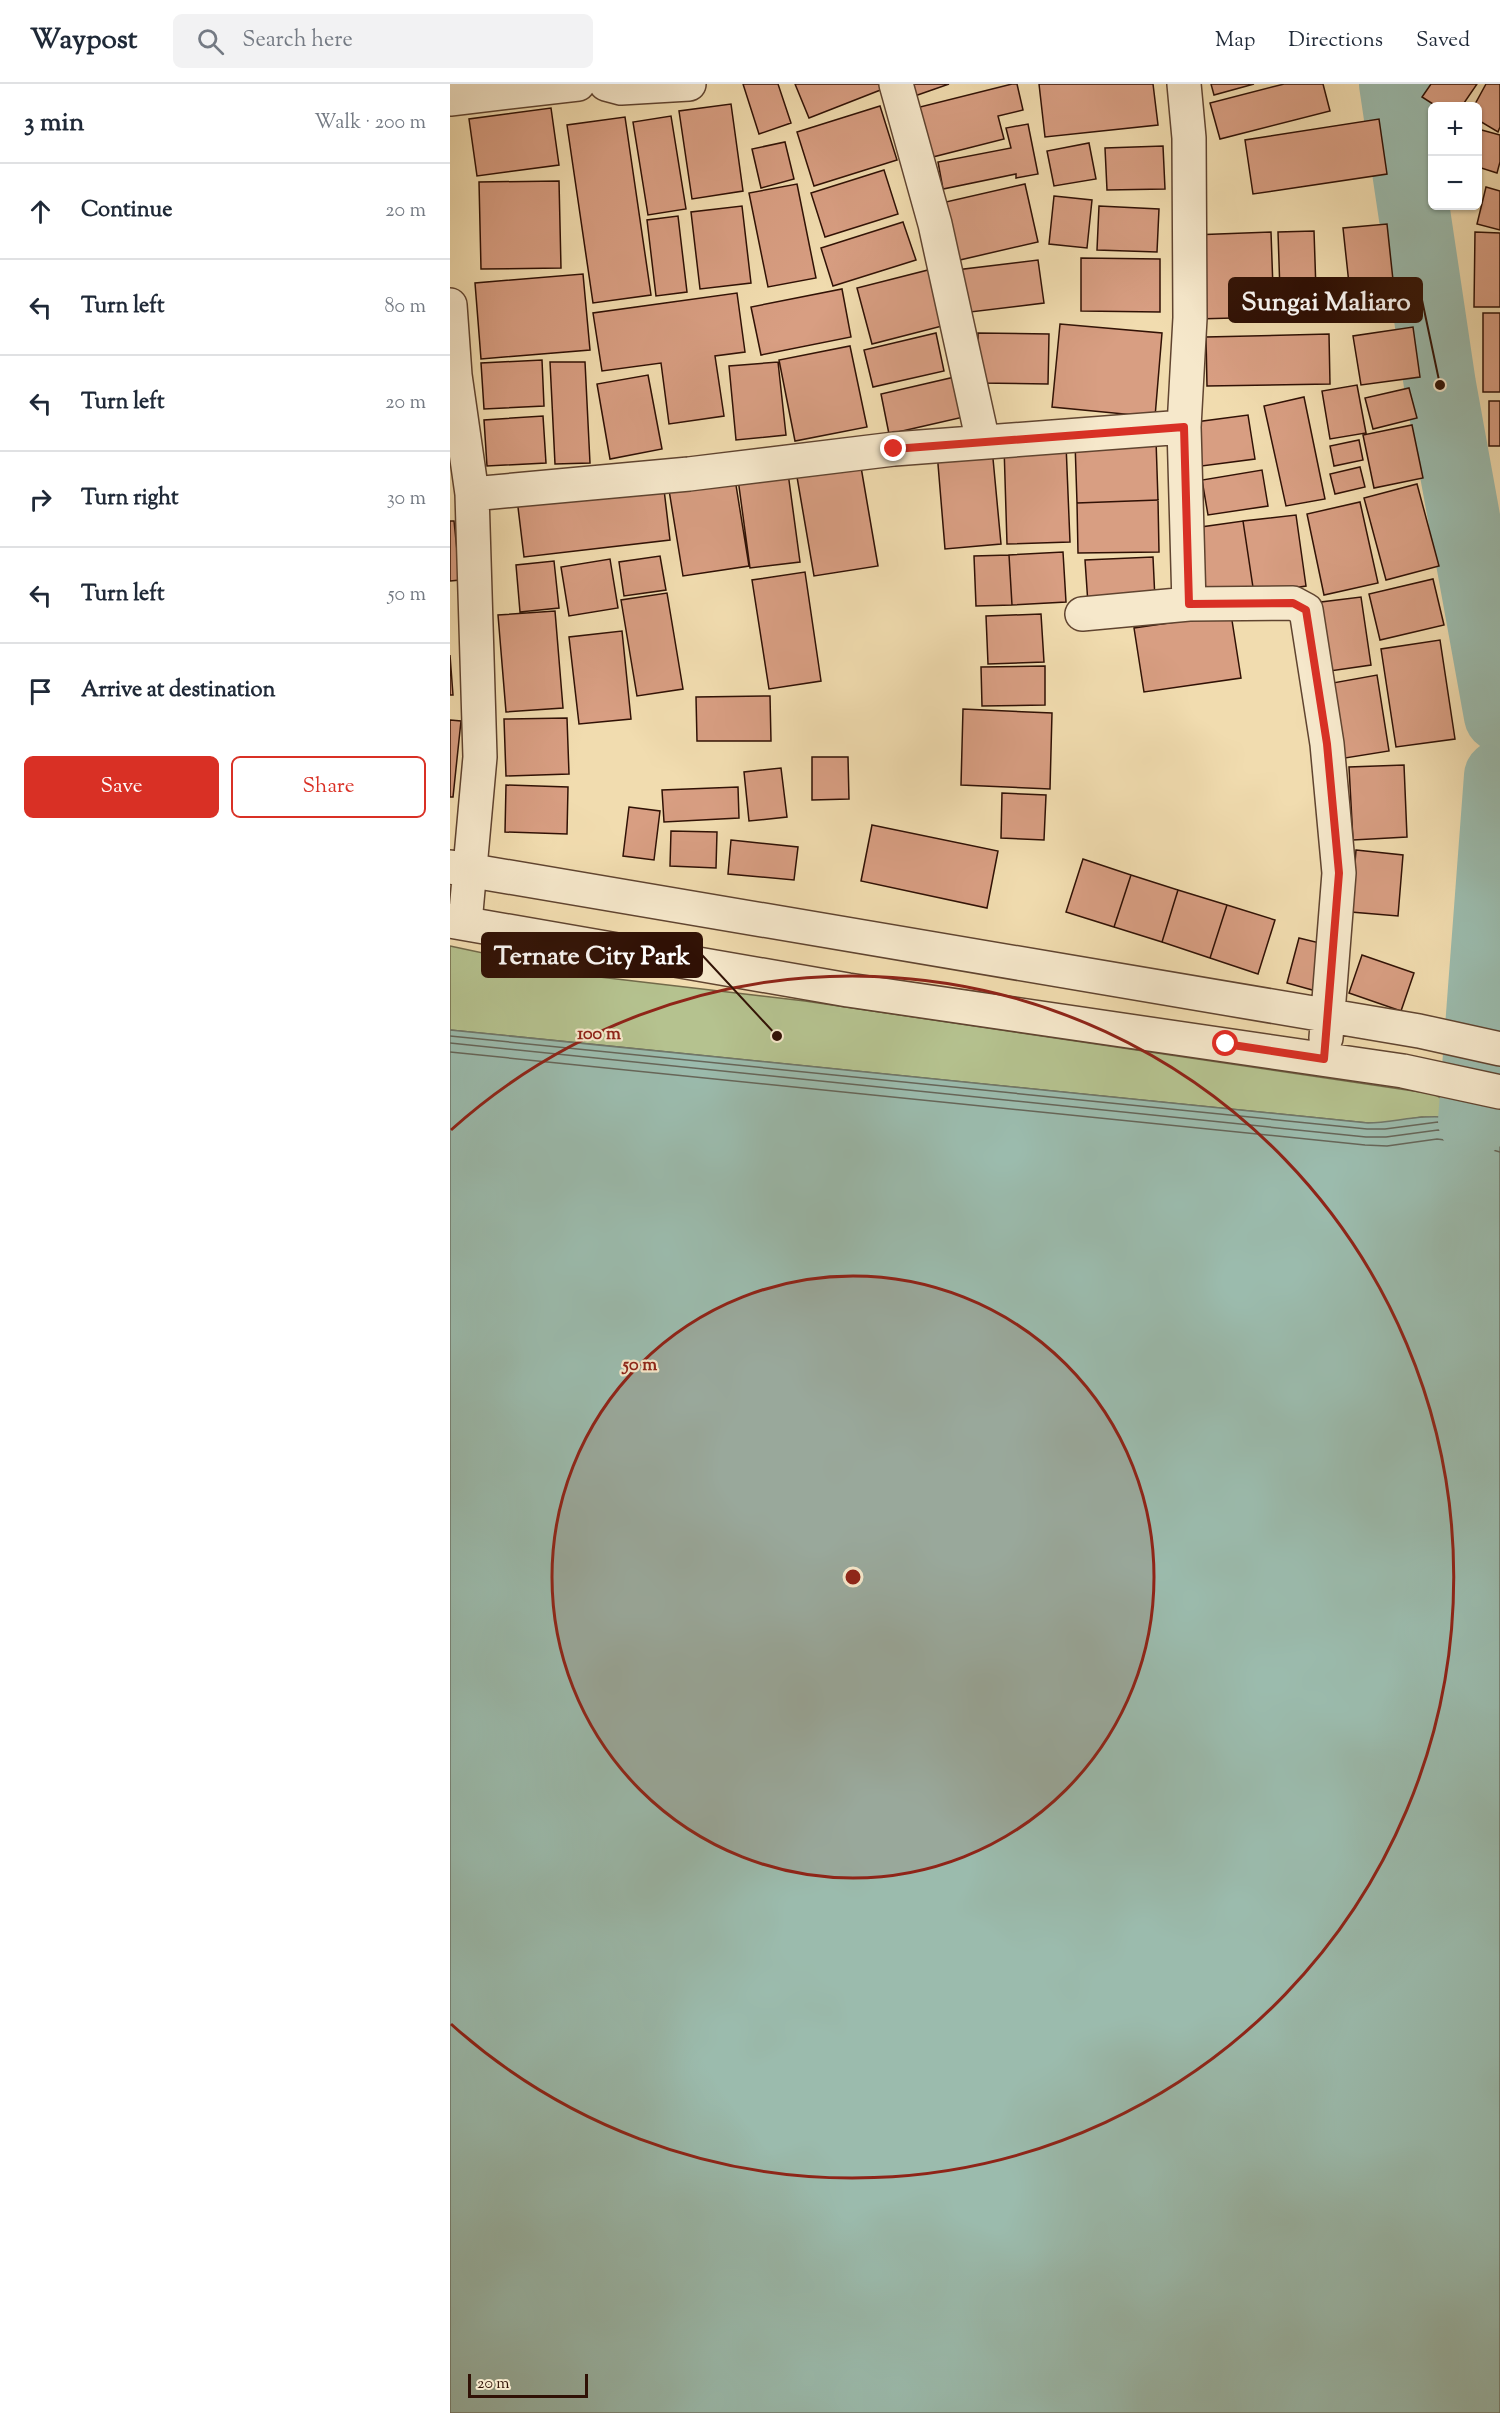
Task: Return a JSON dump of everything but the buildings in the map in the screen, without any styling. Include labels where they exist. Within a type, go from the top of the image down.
[{"type":"street","points":[[450,99],[578,84]]},
{"type":"street","points":[[606,84],[621,88],[689,84]]},
{"type":"street","points":[[896,84],[935,224],[983,442]]},
{"type":"street","points":[[1184,84],[1189,138],[1190,294],[1184,427],[1189,604]]},
{"type":"street","points":[[450,305],[453,375],[472,494],[480,757],[461,869],[458,922],[848,990],[1402,1071],[1500,1092]]},
{"type":"street","points":[[472,494],[689,474],[894,449],[1184,427]]},
{"type":"street","points":[[1082,614],[1189,604],[1293,603],[1306,610],[1327,744],[1339,873],[1324,1059]]},
{"type":"street","points":[[461,869],[1419,1031],[1500,1049]]},
{"type":"green space","points":[[450,946],[591,976],[805,1001],[1434,1094],[1446,1101],[1463,1119],[1422,1117],[1385,1123],[1368,1123],[450,1030]]},
{"type":"water","points":[[450,1030],[1368,1123],[1444,1117],[1473,1121],[1500,1130],[1500,2413],[450,2413]]},
{"type":"waterway","points":[[1395,84],[1440,385],[1500,716]]},
{"type":"waterway","points":[[1474,1121],[1500,776]]},
{"type":"place","name":"Sungai Maliaro","points":[[1440,385]]},
{"type":"place","name":"Ternate City Park","points":[[777,1036]]},
{"type":"route","points":[[894,449],[1184,427],[1189,604],[1293,603],[1306,610],[1327,744],[1339,873],[1324,1059],[1226,1044]]}]
